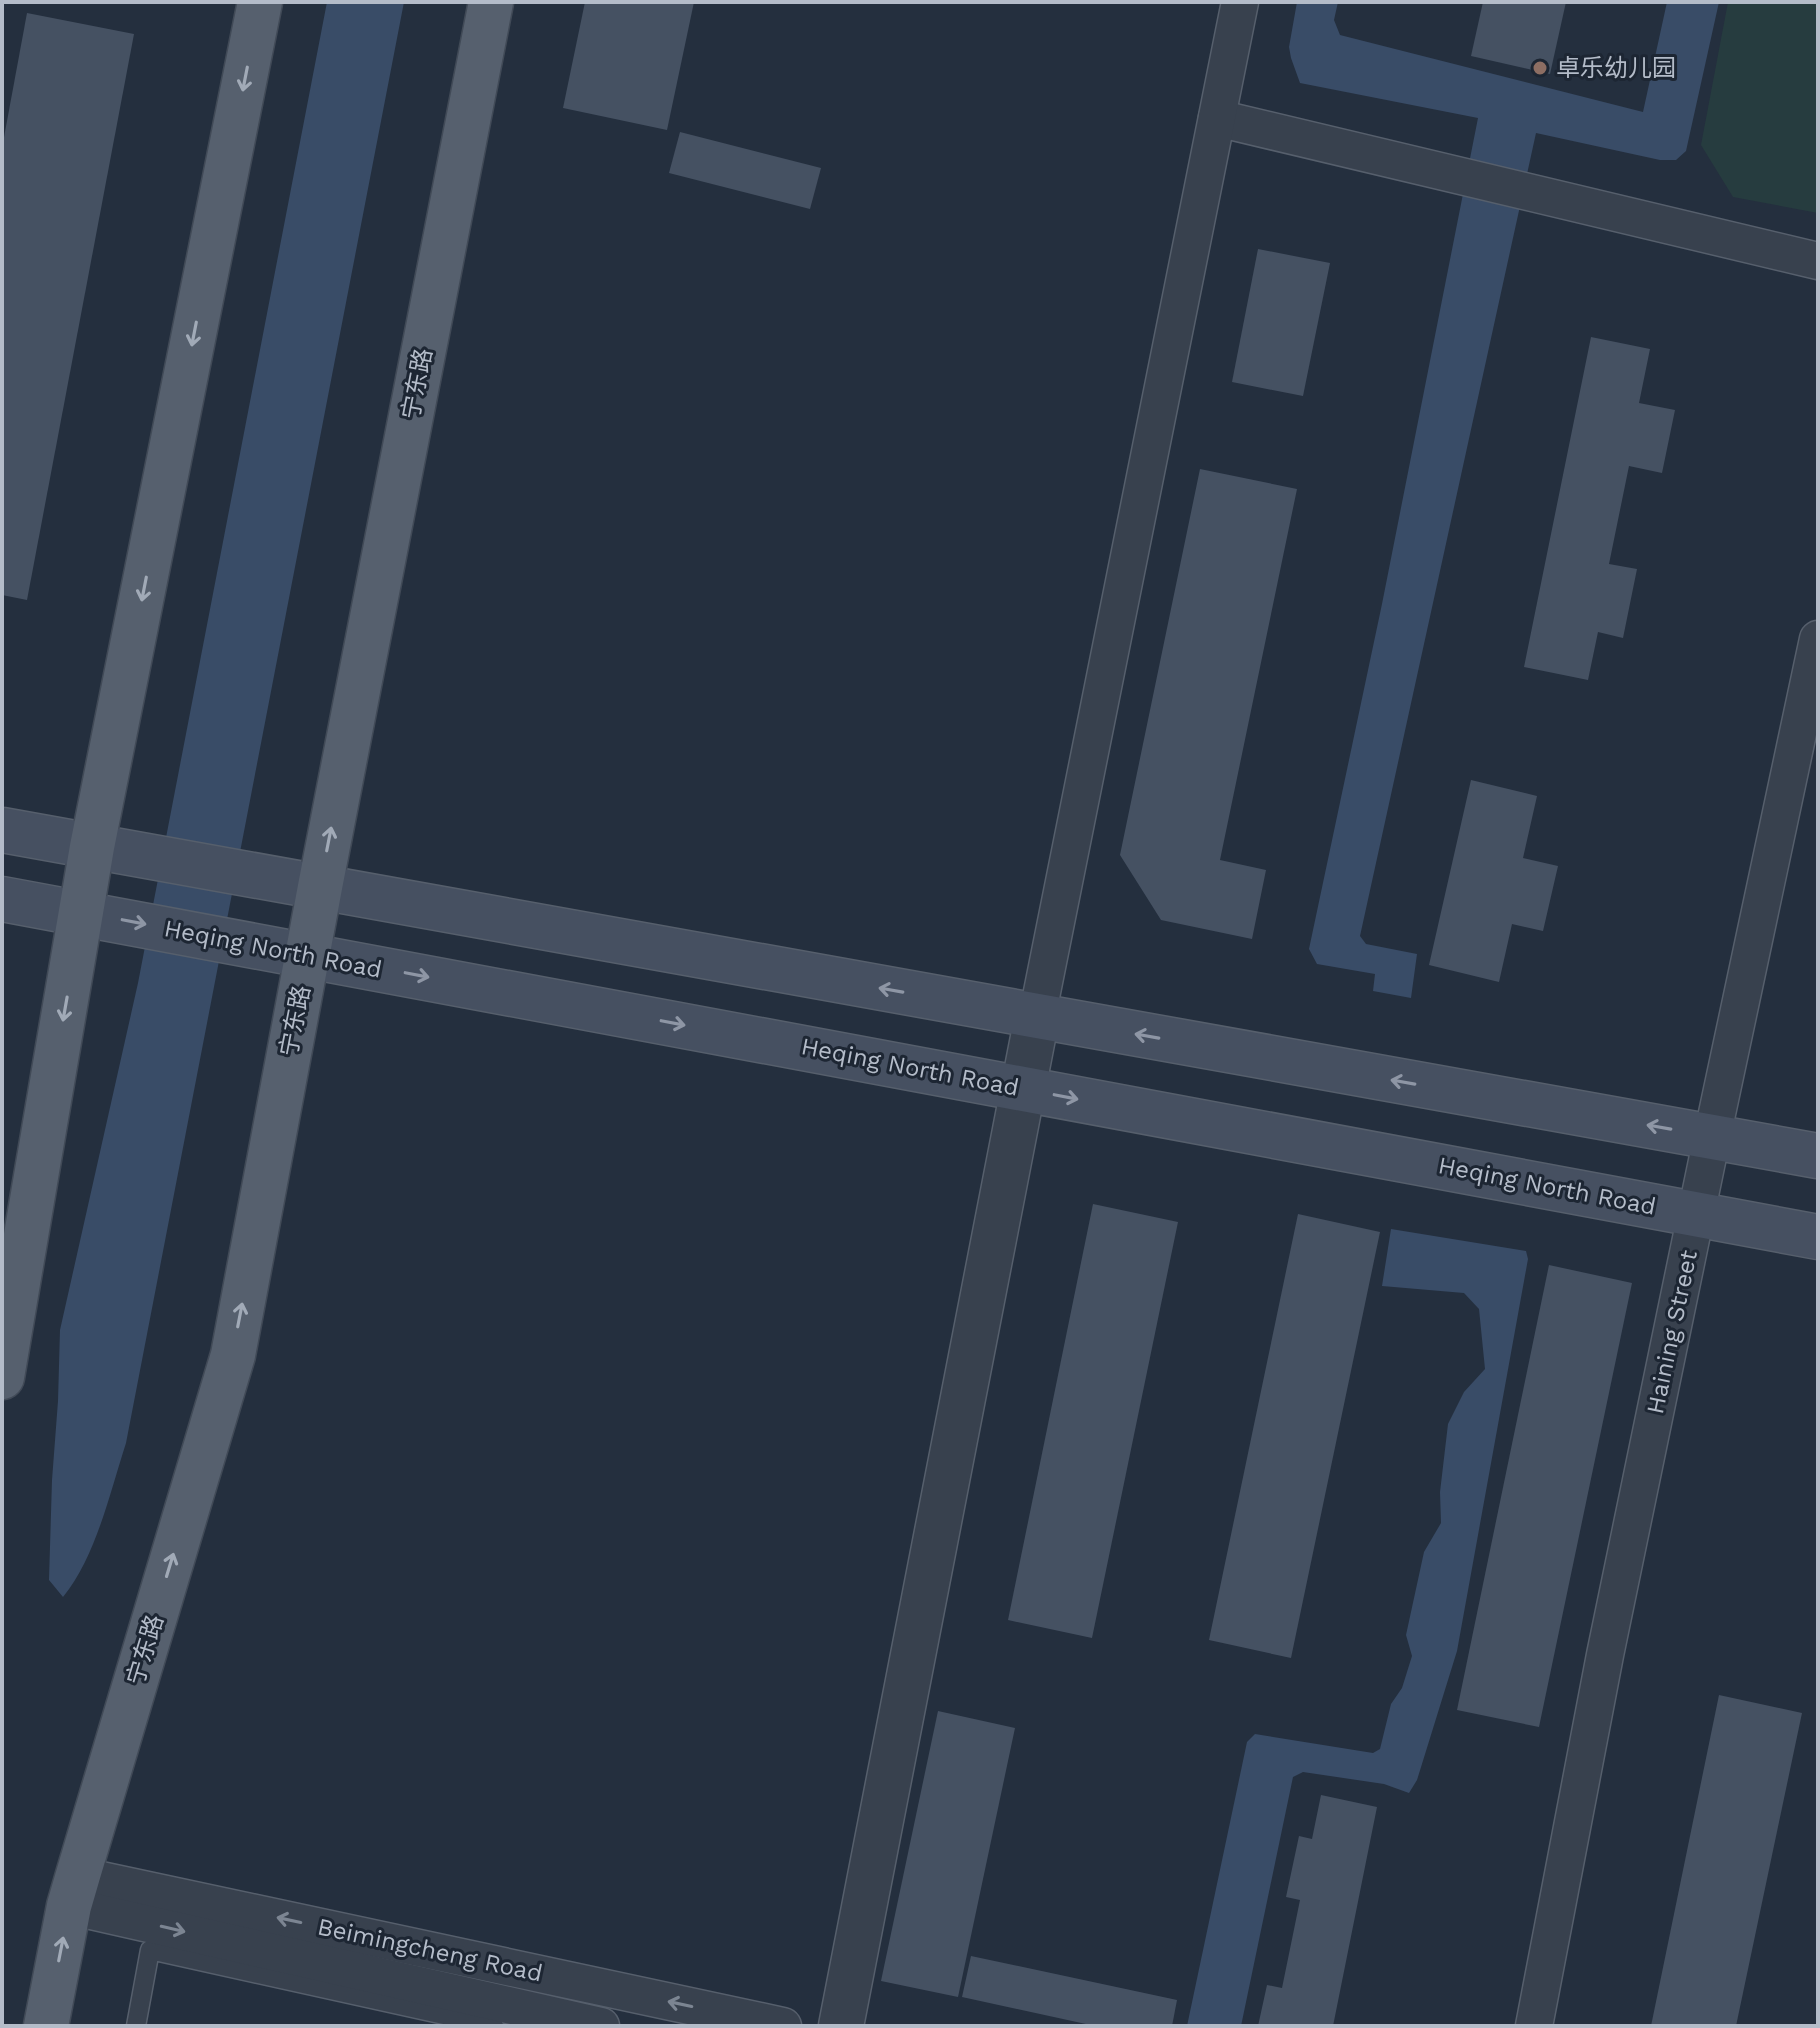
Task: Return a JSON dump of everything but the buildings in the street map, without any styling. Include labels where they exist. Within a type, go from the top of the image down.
[{"type":"main road","points":[[2,1377],[92,847],[260,2]]},
{"type":"main road","name":"宁东路","points":[[46,2026],[73,1890],[233,1355],[491,2]]},
{"type":"main road","points":[[2,830],[1818,1156]]},
{"type":"main road","name":"Heqing North Road","points":[[2,899],[1818,1237]]},
{"type":"street","points":[[841,2026],[1037,1017],[1240,2]]},
{"type":"street","points":[[1217,118],[1818,261]]},
{"type":"street","name":"Haining Street","points":[[1534,2026],[1605,1655],[1818,639]]},
{"type":"street","name":"Beimingcheng Road","points":[[73,1890],[601,2026]]},
{"type":"street","name":"Beimingcheng Road","points":[[73,1890],[783,2026]]},
{"type":"lane","points":[[136,2026],[150,1950],[494,2026]]},
{"type":"green space","points":[[1728,2],[1818,2],[1818,213],[1733,197],[1701,145]]},
{"type":"water","points":[[327,2],[404,2],[126,1443],[93,1544],[75,1581],[63,1597],[49,1580],[60,1330],[138,983]]},
{"type":"water","points":[[1297,2],[1338,2],[1334,20],[1340,35],[1643,112],[1667,2],[1719,2],[1686,151],[1676,160],[1660,160],[1536,133],[1360,936],[1366,944],[1417,954],[1411,998],[1373,991],[1375,974],[1317,964],[1309,949],[1382,604],[1478,118],[1300,83],[1289,47]]},
{"type":"water","points":[[1391,1229],[1526,1251],[1528,1259],[1457,1651],[1417,1780],[1409,1793],[1384,1784],[1303,1772],[1293,1777],[1241,2026],[1187,2026],[1247,1742],[1255,1734],[1373,1753],[1380,1749],[1391,1704],[1402,1688],[1412,1656],[1406,1635],[1424,1552],[1441,1523],[1440,1492],[1448,1424],[1464,1392],[1485,1369],[1479,1309],[1464,1293],[1382,1286]]},
{"type":"place","name":"卓乐幼儿园","points":[[1540,68]]}]
